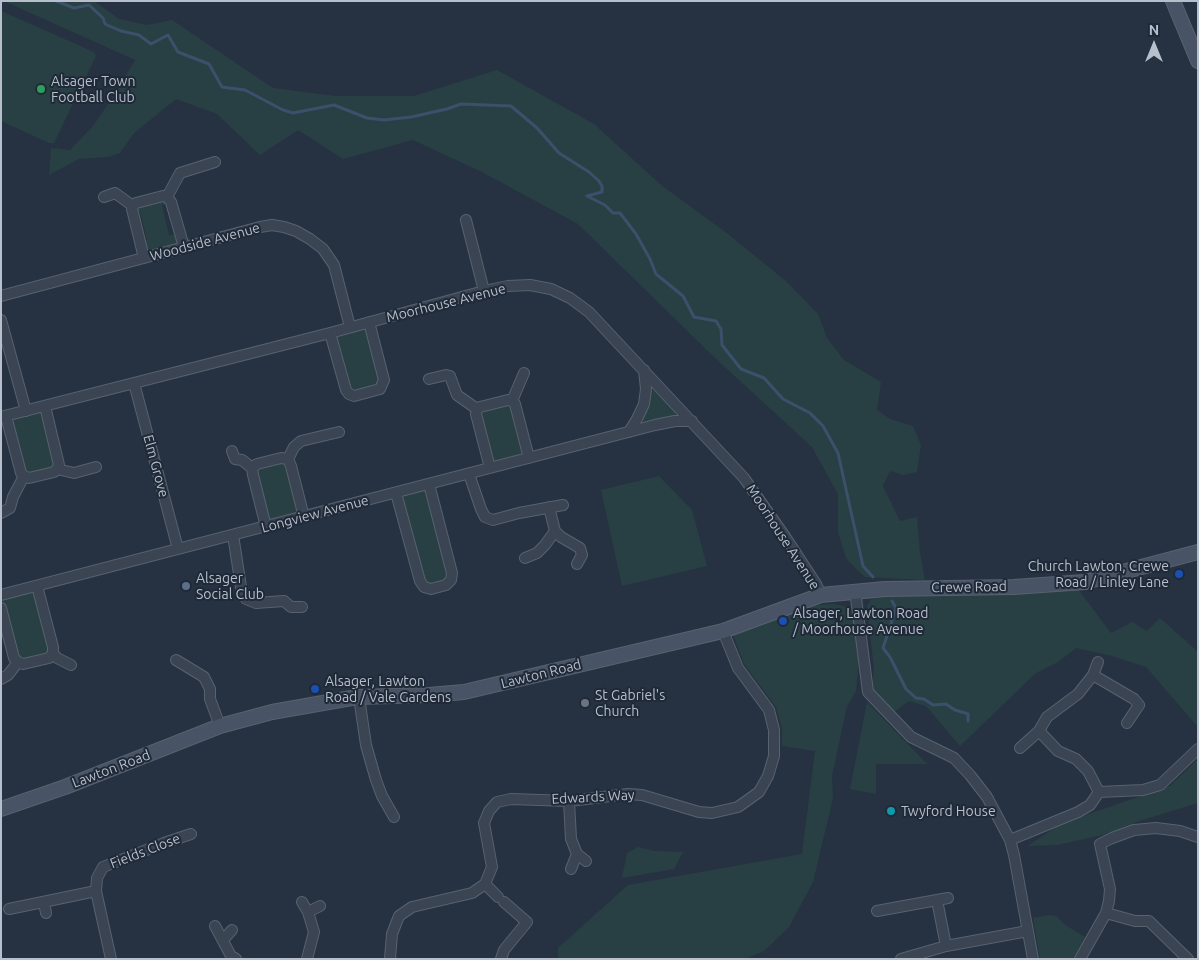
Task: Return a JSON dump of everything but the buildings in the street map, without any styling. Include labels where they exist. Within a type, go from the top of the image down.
[{"type":"main road","points":[[1173,1],[1198,61]]},
{"type":"main road","name":"Crewe Road","points":[[856,590],[1014,587],[1085,582],[1198,552]]},
{"type":"main road","name":"Lawton Road","points":[[1,809],[65,787],[220,726],[272,712],[359,697],[464,692],[723,631],[821,594],[856,590]]},
{"type":"street","points":[[167,197],[180,173],[215,162]]},
{"type":"street","points":[[104,197],[115,194],[133,206]]},
{"type":"street","points":[[133,206],[136,203],[163,196],[167,197],[171,202],[184,247]]},
{"type":"street","points":[[133,206],[132,209],[144,258]]},
{"type":"street","points":[[466,220],[484,291]]},
{"type":"street","name":"Woodside Avenue","points":[[1,296],[260,227],[284,227],[296,231],[323,248],[334,265],[350,327]]},
{"type":"street","name":"Moorhouse Avenue","points":[[4,416],[330,333],[484,291],[508,286],[530,285],[551,289],[570,298],[589,312],[744,478],[786,538],[821,594]]},
{"type":"street","points":[[1,320],[26,411]]},
{"type":"street","points":[[330,333],[346,390],[349,394],[354,396],[380,389],[384,380],[369,322]]},
{"type":"street","points":[[628,432],[644,404],[646,388],[644,370]]},
{"type":"street","points":[[512,401],[524,373]]},
{"type":"street","points":[[429,379],[446,374],[450,376],[457,395],[477,409]]},
{"type":"street","name":"Elm Grove","points":[[134,383],[178,549]]},
{"type":"street","points":[[477,409],[508,400],[512,401],[515,404],[529,458]]},
{"type":"street","points":[[4,416],[21,473],[29,478],[54,472],[59,465],[45,406]]},
{"type":"street","points":[[477,409],[476,414],[490,468]]},
{"type":"street","name":"Longview Avenue","points":[[1,596],[628,432],[675,422],[692,421]]},
{"type":"street","points":[[304,517],[288,459],[294,447],[300,441],[340,432]]},
{"type":"street","points":[[232,451],[235,459],[242,460],[252,468],[266,527]]},
{"type":"street","points":[[252,468],[257,464],[281,458],[288,459]]},
{"type":"street","points":[[57,469],[74,473],[96,467]]},
{"type":"street","points":[[469,474],[481,510],[485,517],[493,520],[563,505]]},
{"type":"street","points":[[1,513],[10,508],[13,497],[24,476]]},
{"type":"street","points":[[396,493],[420,581],[424,588],[431,589],[446,585],[451,580],[452,573],[429,484]]},
{"type":"street","points":[[549,507],[555,531],[561,537],[580,548],[582,555],[577,564]]},
{"type":"street","points":[[525,558],[537,553],[555,531]]},
{"type":"street","points":[[233,535],[241,587],[246,599],[256,603],[284,601],[291,607],[302,607]]},
{"type":"street","points":[[1,608],[14,658],[22,664],[49,658],[53,647],[37,586]]},
{"type":"street","points":[[856,590],[868,692],[911,737],[954,758],[970,775],[986,797],[1010,840],[1033,959]]},
{"type":"street","name":"Edwards Way","points":[[485,884],[492,867],[484,823],[489,811],[497,802],[511,799],[569,800],[628,794],[642,795],[700,812],[712,813],[738,807],[759,792],[768,776],[774,756],[774,730],[769,710],[738,668],[723,631]]},
{"type":"street","points":[[52,653],[57,658],[71,665]]},
{"type":"street","points":[[176,660],[204,677],[210,689],[210,699],[220,726]]},
{"type":"street","points":[[1,679],[8,676],[18,662]]},
{"type":"street","points":[[1020,748],[1039,731],[1046,717],[1078,694],[1094,676],[1098,662]]},
{"type":"street","points":[[1094,676],[1134,699],[1139,705],[1127,723]]},
{"type":"street","points":[[359,697],[366,745],[376,780],[394,818]]},
{"type":"street","points":[[1039,731],[1058,751],[1076,759],[1088,771],[1099,792]]},
{"type":"street","points":[[1099,792],[1143,790],[1160,785],[1198,749]]},
{"type":"street","points":[[1010,840],[1078,812],[1090,805],[1099,792]]},
{"type":"street","points":[[569,800],[571,839],[578,854],[586,861]]},
{"type":"street","points":[[1080,959],[1106,913],[1110,889],[1095,846],[1134,830],[1156,828],[1180,830],[1198,837]]},
{"type":"street","name":"Fields Close","points":[[111,959],[96,891],[97,878],[102,867],[191,834]]},
{"type":"street","points":[[570,869],[578,854]]},
{"type":"street","points":[[390,959],[392,934],[399,916],[412,907],[472,893],[485,884],[527,922],[504,950],[501,959]]},
{"type":"street","points":[[9,909],[96,891]]},
{"type":"street","points":[[877,911],[948,898]]},
{"type":"street","points":[[937,900],[946,946]]},
{"type":"street","points":[[44,902],[46,913]]},
{"type":"street","points":[[302,902],[308,912],[314,932],[306,959]]},
{"type":"street","points":[[308,912],[320,906]]},
{"type":"street","points":[[1106,913],[1135,921],[1149,921],[1190,959],[1198,953]]},
{"type":"street","points":[[215,926],[232,958]]},
{"type":"street","points":[[223,940],[232,930]]},
{"type":"street","points":[[901,959],[946,946],[1028,931]]},
{"type":"green space","points":[[4,1],[94,1],[119,19],[147,25],[172,20],[273,88],[335,96],[414,96],[497,70],[594,124],[661,185],[728,234],[787,282],[818,314],[827,338],[844,360],[881,382],[877,410],[890,419],[913,426],[921,445],[917,472],[903,475],[890,471],[883,486],[900,521],[917,517],[920,553],[925,580],[865,577],[854,567],[846,558],[838,532],[838,494],[812,447],[715,358],[578,224],[480,171],[413,140],[343,159],[298,130],[260,155],[217,114],[176,99],[134,133],[120,153],[108,157],[79,159],[49,175],[51,148],[70,150],[93,126],[135,60]]},
{"type":"green space","name":"Alsager Town Football Club","points":[[1,11],[94,52],[96,56],[54,143],[49,143],[1,121]]},
{"type":"green space","points":[[162,200],[167,204],[162,205],[169,235],[176,234],[178,244],[147,252],[142,241],[147,240],[140,212],[136,213],[135,207]]},
{"type":"green space","points":[[367,326],[381,380],[378,386],[351,392],[334,335]]},
{"type":"green space","points":[[656,390],[676,411],[675,416],[645,423],[642,419],[650,391]]},
{"type":"green space","points":[[511,403],[525,455],[492,464],[479,411]]},
{"type":"green space","points":[[44,411],[56,468],[25,474],[10,420]]},
{"type":"green space","points":[[286,461],[300,514],[268,522],[256,475],[258,466]]},
{"type":"green space","points":[[659,476],[692,510],[707,566],[622,586],[601,490]]},
{"type":"green space","points":[[427,488],[449,573],[444,583],[426,585],[400,495]]},
{"type":"green space","points":[[1078,589],[1111,633],[1132,622],[1147,631],[1160,618],[1198,652],[1198,727],[1146,667],[1112,656],[1076,648],[1058,662],[1036,673],[960,746],[926,706],[909,701],[894,712],[871,693],[874,669],[867,606],[871,599],[888,595]]},
{"type":"green space","points":[[35,590],[50,648],[47,654],[23,661],[18,656],[2,599]]},
{"type":"green space","points":[[835,604],[847,607],[853,614],[859,659],[856,691],[847,706],[832,776],[833,798],[813,882],[789,927],[764,951],[745,959],[558,959],[558,948],[628,885],[802,854],[815,751],[782,746],[782,729],[776,707],[744,664],[733,634],[812,605]]},
{"type":"green space","points":[[867,702],[927,764],[876,764],[876,794],[850,789]]},
{"type":"green space","points":[[1198,759],[1198,803],[1142,820],[1103,835],[1057,845],[1028,846],[1060,824],[1170,786]]},
{"type":"green space","points":[[638,847],[655,851],[683,852],[674,869],[622,878],[627,853]]},
{"type":"green space","points":[[1050,915],[1056,916],[1067,926],[1085,937],[1073,959],[1040,959],[1033,918]]},
{"type":"waterway","points":[[56,1],[74,8],[89,5],[103,18],[105,24],[121,31],[139,35],[151,44],[168,35],[178,52],[209,64],[222,87],[245,90],[283,110],[293,113],[334,105],[367,118],[384,120],[411,117],[461,104],[511,106],[537,128],[559,153],[598,180],[602,186],[602,192],[587,196],[605,205],[613,213],[620,213],[636,234],[656,274],[683,296],[694,317],[716,321],[721,329],[722,345],[741,369],[764,378],[783,399],[810,413],[823,426],[838,453],[863,566],[873,577]]},
{"type":"waterway","points":[[892,601],[896,608],[883,648],[890,657],[906,689],[916,698],[924,699],[933,705],[946,704],[955,710],[968,714],[968,721]]},
{"type":"place","name":"Alsager Town Football Club","points":[[41,89]]},
{"type":"place","name":"Church Lawton, Crewe Road / Linley Lane","points":[[1179,574]]},
{"type":"place","name":"Alsager Social Club","points":[[186,586]]},
{"type":"place","name":"Alsager, Lawton Road / Moorhouse Avenue","points":[[783,621]]},
{"type":"place","name":"Alsager, Lawton Road / Vale Gardens","points":[[315,689]]},
{"type":"place","name":"St Gabriel's Church","points":[[585,703]]},
{"type":"place","name":"Twyford House","points":[[891,811]]}]
